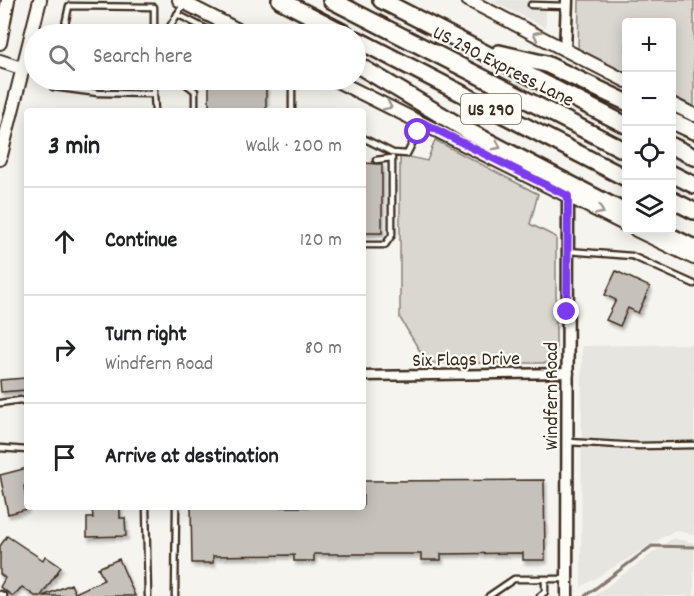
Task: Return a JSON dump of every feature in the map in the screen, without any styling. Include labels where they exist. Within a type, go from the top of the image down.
[{"type":"highway","points":[[280,0],[326,24]]},
{"type":"highway","name":"US 290 Express Lane","points":[[331,0],[622,148]]},
{"type":"highway","name":"US 290","points":[[381,0],[622,122]]},
{"type":"highway","points":[[295,8],[312,24]]},
{"type":"highway","name":"US 290","points":[[366,44],[622,175]]},
{"type":"highway","points":[[475,48],[546,64],[622,100]]},
{"type":"highway","points":[[366,70],[468,131],[622,210]]},
{"type":"highway","points":[[676,123],[694,131]]},
{"type":"highway","points":[[676,148],[694,157]]},
{"type":"highway","points":[[676,176],[694,185]]},
{"type":"highway","points":[[676,202],[694,212]]},
{"type":"highway","points":[[666,234],[694,248]]},
{"type":"main road","points":[[0,43],[8,0]]},
{"type":"main road","points":[[36,24],[40,0]]},
{"type":"main road","points":[[470,0],[622,78]]},
{"type":"main road","points":[[182,1],[227,24]]},
{"type":"main road","points":[[0,61],[24,68]]},
{"type":"main road","points":[[0,159],[24,85]]},
{"type":"main road","points":[[355,90],[622,223]]},
{"type":"main road","points":[[676,106],[694,115]]},
{"type":"main road","points":[[644,234],[694,258]]},
{"type":"street","points":[[565,50],[567,3]]},
{"type":"street","name":"Windfern Road","points":[[567,596],[568,196]]},
{"type":"street","name":"Six Flags Drive","points":[[366,376],[569,373]]},
{"type":"lane","points":[[171,24],[182,1]]},
{"type":"lane","points":[[531,5],[567,3]]},
{"type":"lane","points":[[65,24],[69,6],[154,7],[154,24]]},
{"type":"lane","points":[[177,14],[196,24]]},
{"type":"lane","points":[[78,90],[98,93],[154,94]]},
{"type":"lane","points":[[154,90],[154,108]]},
{"type":"lane","points":[[194,90],[195,108]]},
{"type":"lane","points":[[292,90],[292,108]]},
{"type":"lane","points":[[366,140],[393,153],[407,154],[423,123]]},
{"type":"lane","points":[[366,245],[385,245],[392,235],[393,153]]},
{"type":"lane","points":[[376,160],[392,159]]},
{"type":"lane","points":[[568,251],[632,255],[694,284]]},
{"type":"lane","points":[[0,403],[24,402]]},
{"type":"lane","points":[[568,442],[638,446],[694,445]]},
{"type":"lane","points":[[0,448],[24,450]]},
{"type":"lane","points":[[146,510],[148,596]]},
{"type":"lane","points":[[175,596],[176,510]]},
{"type":"lane","points":[[489,596],[514,579],[568,579]]},
{"type":"lane","points":[[540,596],[545,592],[545,579]]},
{"type":"shaded area","points":[[490,0],[546,0],[546,28]]},
{"type":"shaded area","points":[[579,0],[694,0],[694,109],[676,100],[676,18],[622,18],[622,74],[578,52]]},
{"type":"shaded area","points":[[435,140],[538,194],[530,224],[556,237],[556,363],[427,363],[400,318],[400,155],[427,161]]},
{"type":"shaded area","points":[[694,344],[694,535],[675,530],[581,587],[582,346]]},
{"type":"shaded area","points":[[673,538],[694,543],[694,596],[594,596]]},
{"type":"building","points":[[209,90],[266,90],[266,108],[209,108]]},
{"type":"building","points":[[366,163],[382,164],[382,233],[366,233]]},
{"type":"building","points":[[616,271],[650,287],[638,313],[628,308],[620,326],[606,320],[616,300],[605,295]]},
{"type":"building","points":[[24,378],[24,390],[1,392],[0,380]]},
{"type":"building","points":[[24,469],[24,510],[8,514],[0,475]]},
{"type":"building","points":[[544,480],[545,560],[523,560],[523,553],[441,554],[441,560],[421,560],[421,554],[314,554],[314,561],[294,561],[294,555],[213,556],[213,563],[192,563],[191,510],[366,510],[366,481]]},
{"type":"building","points":[[92,510],[120,510],[120,518],[125,518],[126,536],[87,537],[87,518],[93,518]]},
{"type":"building","points":[[7,536],[43,560],[45,556],[61,567],[41,596],[35,596],[22,587],[13,596],[0,587],[5,578],[0,574],[0,546]]},
{"type":"building","points":[[119,559],[135,596],[43,596],[71,584],[75,593],[104,580],[98,568]]},
{"type":"waterway","points":[[585,596],[652,546],[694,547]]},
{"type":"route","points":[[418,132],[423,123],[568,196],[567,312]]}]
